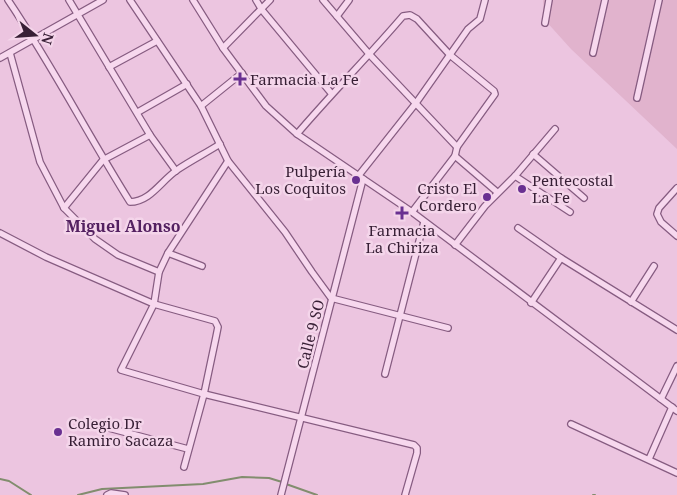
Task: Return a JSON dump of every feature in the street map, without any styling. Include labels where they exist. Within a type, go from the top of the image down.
[{"type":"street","points":[[8,0],[34,39],[103,160],[130,202],[138,202],[147,197],[176,171],[220,144]]},
{"type":"street","points":[[69,0],[138,112],[150,135],[176,171]]},
{"type":"street","points":[[0,58],[103,0]]},
{"type":"street","points":[[130,0],[201,106],[228,161],[280,224],[331,298],[448,328]]},
{"type":"street","points":[[193,0],[224,48],[266,106],[296,134],[412,212],[675,409],[649,459]]},
{"type":"street","points":[[256,0],[262,10],[331,93]]},
{"type":"street","points":[[224,48],[270,0]]},
{"type":"street","points":[[324,0],[370,55],[457,147]]},
{"type":"street","points":[[337,16],[349,0]]},
{"type":"street","points":[[361,177],[468,29],[480,19],[485,0]]},
{"type":"street","points":[[545,23],[550,0]]},
{"type":"street","points":[[593,53],[605,0]]},
{"type":"street","points":[[637,98],[659,0]]},
{"type":"street","points":[[296,134],[331,93],[370,55],[403,16],[410,15],[417,19],[450,54],[494,91],[495,94],[457,147],[455,156],[412,212]]},
{"type":"street","points":[[109,67],[158,41]]},
{"type":"street","points":[[10,53],[40,162],[64,208],[95,239],[118,255],[159,272]]},
{"type":"street","points":[[201,106],[242,73]]},
{"type":"street","points":[[138,112],[186,84]]},
{"type":"street","points":[[454,245],[497,192],[515,176],[555,129]]},
{"type":"street","points":[[64,208],[103,160],[150,135]]},
{"type":"street","points":[[533,154],[584,198]]},
{"type":"street","points":[[455,156],[497,192]]},
{"type":"street","points":[[228,161],[168,253],[159,272],[154,304],[122,370],[204,394],[414,445],[417,448],[417,453],[405,495]]},
{"type":"street","points":[[515,176],[570,212]]},
{"type":"street","name":"Calle 9 SO","points":[[281,494],[302,417],[361,177]]},
{"type":"street","points":[[677,188],[659,208],[657,214],[661,222],[677,236]]},
{"type":"street","points":[[384,374],[424,222]]},
{"type":"street","points":[[518,228],[677,330]]},
{"type":"street","points":[[0,233],[46,257],[154,304],[215,322],[218,327],[204,394],[184,467]]},
{"type":"street","points":[[168,253],[202,266]]},
{"type":"street","points":[[531,303],[562,258]]},
{"type":"street","points":[[631,302],[654,266]]},
{"type":"street","points":[[661,399],[677,366]]},
{"type":"street","points":[[90,423],[188,449]]},
{"type":"street","points":[[571,424],[677,472]]},
{"type":"street","points":[[106,495],[125,495]]},
{"type":"shaded area","points":[[543,0],[677,0],[677,149],[571,49],[544,19]]},
{"type":"waterway","points":[[78,495],[102,489],[203,484],[242,477],[269,478],[282,482]]},
{"type":"waterway","points":[[0,479],[9,481],[31,495]]},
{"type":"waterway","points":[[286,484],[317,495]]},
{"type":"place","name":"Farmacia La Fe","points":[[240,79]]},
{"type":"place","name":"Pulpería Los Coquitos","points":[[356,180]]},
{"type":"place","name":"Pentecostal La Fe","points":[[522,189]]},
{"type":"place","name":"Cristo El Cordero","points":[[487,197]]},
{"type":"place","name":"Farmacia La Chiriza","points":[[402,213]]},
{"type":"place","name":"Colegio Dr Ramiro Sacaza","points":[[58,432]]},
{"type":"district","name":"Miguel Alonso","points":[[123,226]]}]
